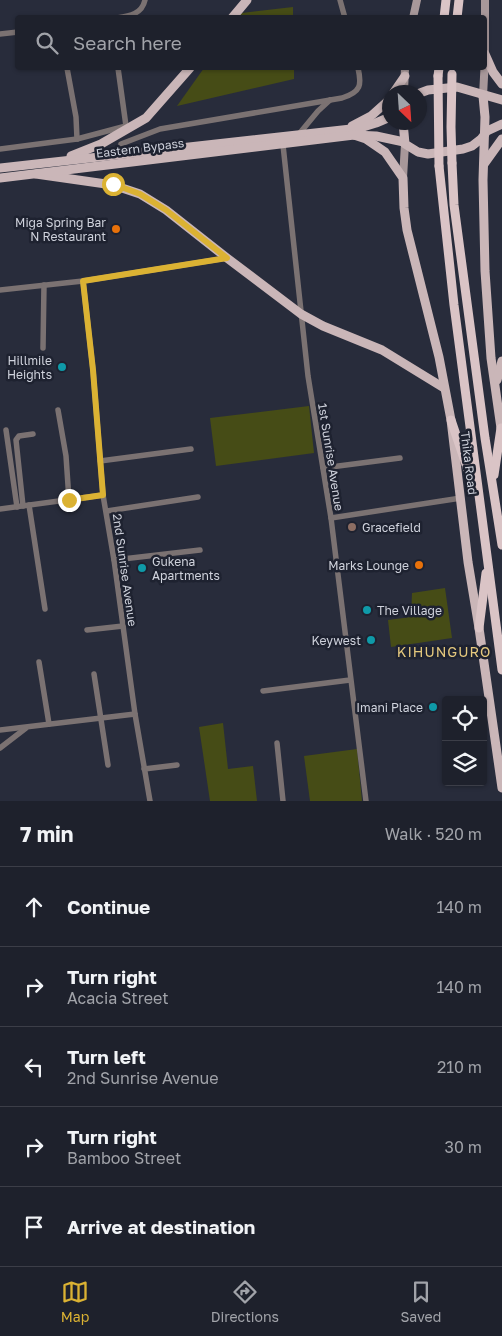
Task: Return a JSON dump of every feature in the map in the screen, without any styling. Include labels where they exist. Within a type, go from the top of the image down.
[{"type":"highway","points":[[444,15],[446,0]]},
{"type":"highway","points":[[457,15],[459,0]]},
{"type":"highway","name":"Thika Road","points":[[439,70],[437,124],[439,166],[454,305],[502,670]]},
{"type":"highway","name":"Thika Road","points":[[452,70],[451,127],[454,205],[485,438],[502,546]]},
{"type":"highway","points":[[451,420],[480,502]]},
{"type":"highway","points":[[493,482],[502,431]]},
{"type":"highway","points":[[479,628],[487,560]]},
{"type":"main road","points":[[414,15],[417,0]]},
{"type":"main road","points":[[485,0],[485,15]]},
{"type":"main road","points":[[234,15],[245,1]]},
{"type":"main road","points":[[487,56],[496,77],[502,84]]},
{"type":"main road","points":[[61,160],[101,144],[136,125],[151,113],[188,70]]},
{"type":"main road","points":[[485,70],[483,96],[485,133],[485,271],[491,358],[502,431]]},
{"type":"main road","points":[[398,85],[405,72]]},
{"type":"main road","points":[[404,85],[405,72]]},
{"type":"main road","points":[[427,90],[457,87],[502,100]]},
{"type":"main road","points":[[345,130],[371,116],[382,106]]},
{"type":"main road","name":"Eastern Bypass","points":[[0,168],[345,130],[366,126],[382,120]]},
{"type":"main road","name":"Eastern Bypass","points":[[0,178],[354,135],[376,136],[404,143],[418,152],[428,154],[472,146],[485,133],[502,124]]},
{"type":"main road","points":[[403,130],[404,143]]},
{"type":"main road","points":[[354,135],[366,139],[385,152],[403,178]]},
{"type":"main road","points":[[484,164],[502,139]]},
{"type":"main road","name":"Thika Road","points":[[404,143],[404,208],[407,230],[439,357],[451,420],[468,562],[502,788]]},
{"type":"main road","points":[[36,174],[113,184],[140,194],[166,210],[301,314],[323,326],[382,350],[444,388]]},
{"type":"main road","points":[[496,385],[502,361]]},
{"type":"street","points":[[128,15],[139,12],[143,8],[145,0]]},
{"type":"street","points":[[340,0],[345,15]]},
{"type":"street","points":[[0,34],[15,32]]},
{"type":"street","points":[[67,70],[76,117],[77,139]]},
{"type":"street","points":[[118,70],[126,126]]},
{"type":"street","points":[[121,144],[160,128],[348,96],[356,91],[361,80],[358,70]]},
{"type":"street","points":[[300,134],[318,111],[330,100]]},
{"type":"street","points":[[0,149],[77,139],[136,125]]},
{"type":"street","name":"1st Sunrise Avenue","points":[[283,145],[308,376],[330,518],[366,801]]},
{"type":"street","points":[[0,290],[83,281],[227,258]]},
{"type":"street","name":"2nd Sunrise Avenue","points":[[83,281],[93,370],[103,495],[114,560],[134,714],[150,801]]},
{"type":"street","points":[[43,348],[44,285]]},
{"type":"street","points":[[58,410],[66,456],[69,500]]},
{"type":"street","points":[[6,430],[45,609]]},
{"type":"street","points":[[23,506],[16,440],[19,436],[33,434]]},
{"type":"street","points":[[100,461],[191,449]]},
{"type":"street","points":[[323,468],[400,458]]},
{"type":"street","points":[[0,509],[103,495]]},
{"type":"street","points":[[107,511],[198,497]]},
{"type":"street","points":[[330,518],[461,498]]},
{"type":"street","points":[[114,560],[200,550]]},
{"type":"street","points":[[87,630],[123,626]]},
{"type":"street","points":[[39,662],[49,724]]},
{"type":"street","points":[[94,674],[108,765]]},
{"type":"street","points":[[263,691],[350,680]]},
{"type":"street","points":[[0,730],[134,714]]},
{"type":"street","points":[[0,748],[27,726]]},
{"type":"street","points":[[277,743],[283,801]]},
{"type":"street","points":[[144,769],[177,765]]},
{"type":"green space","points":[[293,7],[293,15],[240,15],[242,13]]},
{"type":"green space","points":[[203,70],[294,70],[294,79],[177,106]]},
{"type":"green space","points":[[309,406],[314,453],[216,466],[210,418]]},
{"type":"green space","points":[[445,588],[452,638],[391,647],[388,620],[411,617],[412,593]]},
{"type":"green space","points":[[223,723],[228,769],[253,766],[257,801],[210,801],[199,727]]},
{"type":"green space","points":[[357,749],[362,801],[310,801],[304,756]]},
{"type":"place","name":"Miga Spring Bar N Restaurant","points":[[116,229]]},
{"type":"place","name":"Hillmile Heights","points":[[62,367]]},
{"type":"place","name":"Gracefield","points":[[352,527]]},
{"type":"place","name":"Marks Lounge","points":[[419,565]]},
{"type":"place","name":"Gukena Apartments","points":[[142,568]]},
{"type":"place","name":"The Village","points":[[367,610]]},
{"type":"place","name":"Keywest","points":[[371,640]]},
{"type":"place","name":"Imani Place","points":[[433,707]]},
{"type":"district","name":"KIHUNGURO","points":[[444,651]]},
{"type":"route","points":[[69,500],[103,495],[93,370],[83,281],[227,258],[166,210],[140,194],[113,184]]}]
